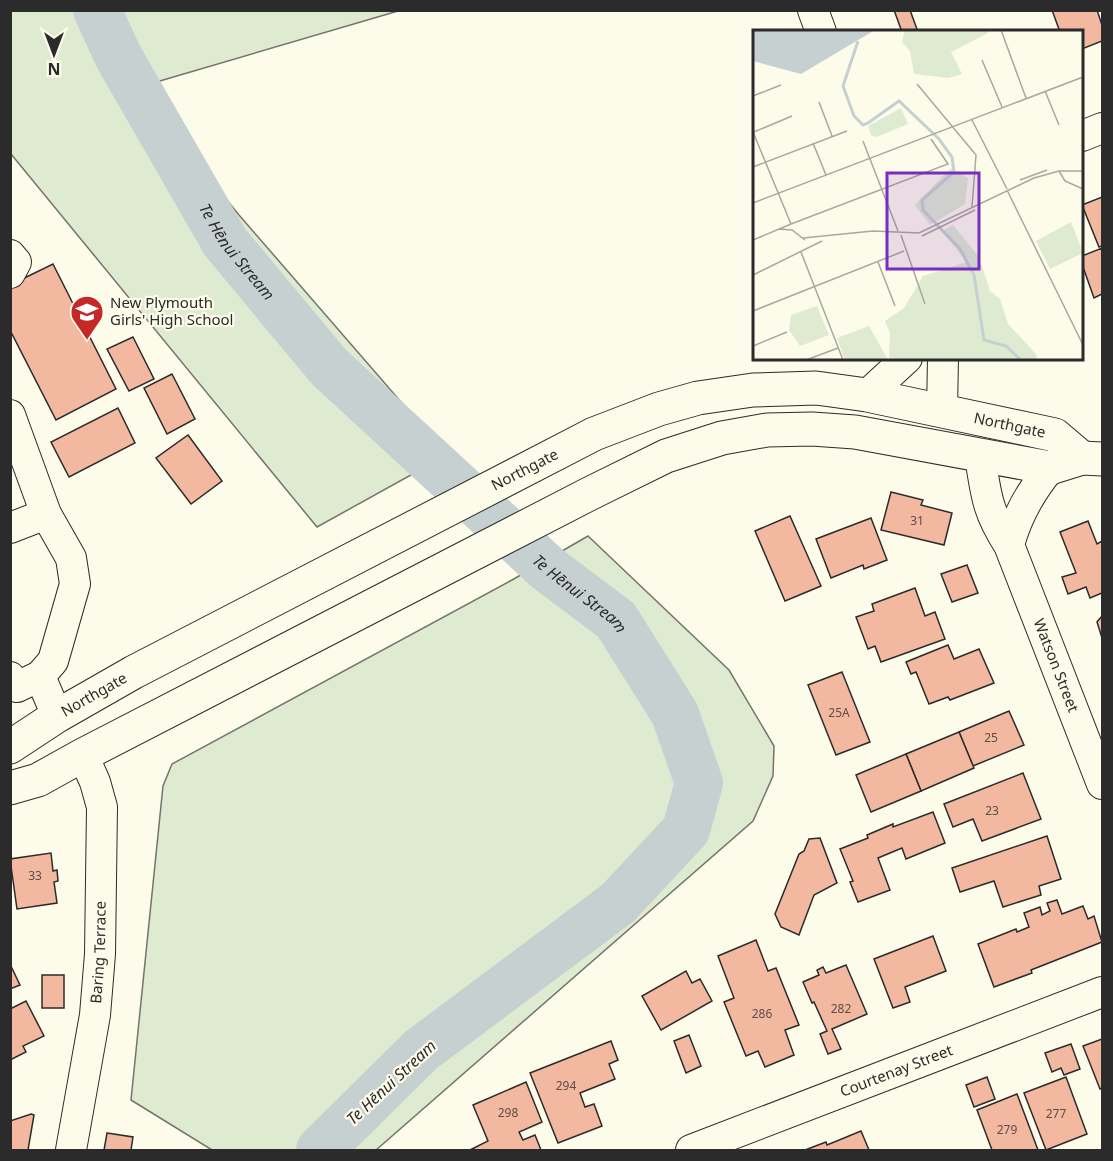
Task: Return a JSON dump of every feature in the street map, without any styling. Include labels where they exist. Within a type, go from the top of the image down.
[{"type":"highway","name":"Northgate","points":[[10,747],[57,716],[134,672],[594,434],[659,409],[698,398],[772,388],[816,388],[867,395],[1055,435],[1092,458]]},
{"type":"highway","name":"Northgate","points":[[10,788],[39,780],[83,755],[666,456],[722,438],[767,430],[812,429],[855,432],[1050,468],[1092,458]]},
{"type":"street","points":[[813,10],[820,30]]},
{"type":"street","points":[[1083,136],[1102,128]]},
{"type":"street","points":[[10,255],[16,262],[10,273]]},
{"type":"street","points":[[867,395],[905,360]]},
{"type":"street","points":[[942,411],[943,360]]},
{"type":"street","points":[[10,415],[46,513],[71,558],[75,584],[53,660],[25,676],[57,716]]},
{"type":"street","name":"Watson Street","points":[[980,456],[988,505],[994,521],[1010,545],[1102,784]]},
{"type":"street","points":[[1010,545],[1023,507],[1036,485],[1050,468]]},
{"type":"street","points":[[10,528],[46,513]]},
{"type":"street","name":"Baring Terrace","points":[[71,1150],[94,1015],[100,954],[102,807],[95,782],[83,755]]},
{"type":"street","name":"Courtenay Street","points":[[691,1150],[1102,992]]},
{"type":"green space","points":[[10,11],[398,11],[136,88],[239,215],[447,455],[317,527],[11,154]]},
{"type":"green space","points":[[588,536],[729,670],[774,746],[773,776],[753,821],[376,1150],[212,1150],[131,1100],[163,786],[172,764],[512,580]]},
{"type":"building","points":[[894,10],[910,10],[917,30],[901,30]]},
{"type":"building","points":[[1052,10],[1097,10],[1102,25],[1102,41],[1083,49],[1083,30],[1059,30]]},
{"type":"building","points":[[1102,197],[1102,246],[1099,247],[1083,205]]},
{"type":"building","points":[[1102,248],[1102,294],[1094,298],[1083,267],[1083,256]]},
{"type":"building","points":[[53,264],[116,389],[56,420],[10,330],[10,285]]},
{"type":"building","points":[[133,337],[154,379],[129,391],[107,349]]},
{"type":"building","points":[[172,374],[195,419],[167,434],[144,388]]},
{"type":"building","points":[[118,408],[135,443],[69,477],[51,442]]},
{"type":"building","points":[[188,435],[222,481],[191,504],[156,458]]},
{"type":"building","points":[[891,492],[923,500],[921,505],[952,513],[944,545],[881,530]]},
{"type":"building","points":[[790,516],[821,586],[785,601],[755,531]]},
{"type":"building","points":[[871,518],[887,560],[864,569],[863,565],[831,578],[816,539]]},
{"type":"building","points":[[1088,521],[1097,544],[1102,541],[1102,593],[1090,598],[1086,587],[1068,594],[1062,577],[1076,573],[1060,532]]},
{"type":"building","points":[[967,565],[978,593],[952,602],[941,574]]},
{"type":"building","points":[[915,588],[925,616],[935,612],[945,639],[881,662],[875,646],[868,649],[856,617],[874,611],[872,604]]},
{"type":"building","points":[[1102,616],[1102,638],[1097,622]]},
{"type":"building","points":[[948,645],[954,659],[979,649],[994,683],[950,700],[948,697],[929,704],[916,672],[911,674],[906,662]]},
{"type":"building","points":[[842,672],[870,742],[836,755],[808,685]]},
{"type":"building","points":[[1009,711],[1024,745],[973,766],[959,732]]},
{"type":"building","points":[[959,732],[974,768],[921,791],[906,754]]},
{"type":"building","points":[[906,754],[921,791],[871,812],[856,775]]},
{"type":"building","points":[[1023,773],[1041,819],[982,841],[973,819],[953,827],[944,804]]},
{"type":"building","points":[[933,812],[945,843],[906,859],[902,848],[878,858],[890,890],[858,902],[850,882],[853,881],[840,849],[868,838],[867,835],[893,824],[893,827]]},
{"type":"building","points":[[1047,836],[1061,879],[1039,886],[1041,895],[1003,907],[994,881],[960,892],[952,868]]},
{"type":"building","points":[[820,838],[837,883],[814,895],[799,935],[781,927],[775,914],[799,854],[804,851],[809,839]]},
{"type":"building","points":[[51,853],[53,871],[57,870],[58,881],[54,882],[57,903],[17,909],[10,859]]},
{"type":"building","points":[[1057,900],[1062,914],[1083,906],[1088,919],[1094,916],[1102,942],[994,987],[978,944],[1016,929],[1017,932],[1029,927],[1024,913],[1040,907],[1042,915],[1050,911],[1047,903]]},
{"type":"building","points":[[933,936],[946,971],[905,987],[910,1002],[893,1008],[874,959]]},
{"type":"building","points":[[756,940],[768,971],[776,968],[799,1025],[785,1030],[794,1055],[765,1067],[758,1051],[746,1056],[724,1002],[734,998],[718,956]]},
{"type":"building","points":[[10,964],[20,985],[10,989]]},
{"type":"building","points":[[846,965],[867,1014],[832,1029],[841,1049],[828,1054],[820,1034],[827,1031],[803,982],[819,975],[817,970],[823,967],[826,973]]},
{"type":"building","points":[[686,971],[692,983],[700,979],[712,1001],[661,1030],[642,996]]},
{"type":"building","points":[[42,975],[64,975],[64,1008],[42,1008]]},
{"type":"building","points":[[26,1001],[44,1036],[23,1046],[26,1052],[10,1060],[10,1009]]},
{"type":"building","points":[[689,1035],[701,1066],[686,1073],[674,1041]]},
{"type":"building","points":[[1102,1039],[1102,1088],[1100,1089],[1083,1046]]},
{"type":"building","points":[[611,1041],[618,1060],[609,1064],[615,1079],[580,1093],[585,1107],[594,1104],[602,1126],[558,1143],[530,1073]]},
{"type":"building","points":[[1071,1044],[1080,1069],[1064,1075],[1061,1068],[1052,1072],[1045,1053]]},
{"type":"building","points":[[987,1077],[995,1099],[974,1107],[966,1085]]},
{"type":"building","points":[[1066,1077],[1087,1134],[1046,1150],[1024,1093]]},
{"type":"building","points":[[526,1082],[542,1122],[519,1132],[523,1140],[535,1135],[541,1150],[470,1150],[488,1141],[473,1105]]},
{"type":"building","points":[[1017,1094],[1038,1150],[992,1150],[977,1110]]},
{"type":"building","points":[[34,1115],[28,1150],[10,1150],[10,1121]]},
{"type":"building","points":[[861,1131],[869,1150],[805,1150],[826,1142],[827,1145]]},
{"type":"building","points":[[107,1133],[133,1137],[131,1150],[104,1150]]},
{"type":"waterway","name":"Te Hēnui Stream","points":[[97,10],[118,56],[225,242],[329,367],[548,569],[616,620],[675,714],[699,783],[686,830],[618,903],[421,1050],[320,1150]]},
{"type":"place","name":"New Plymouth Girls' High School","points":[[87,341]]}]
